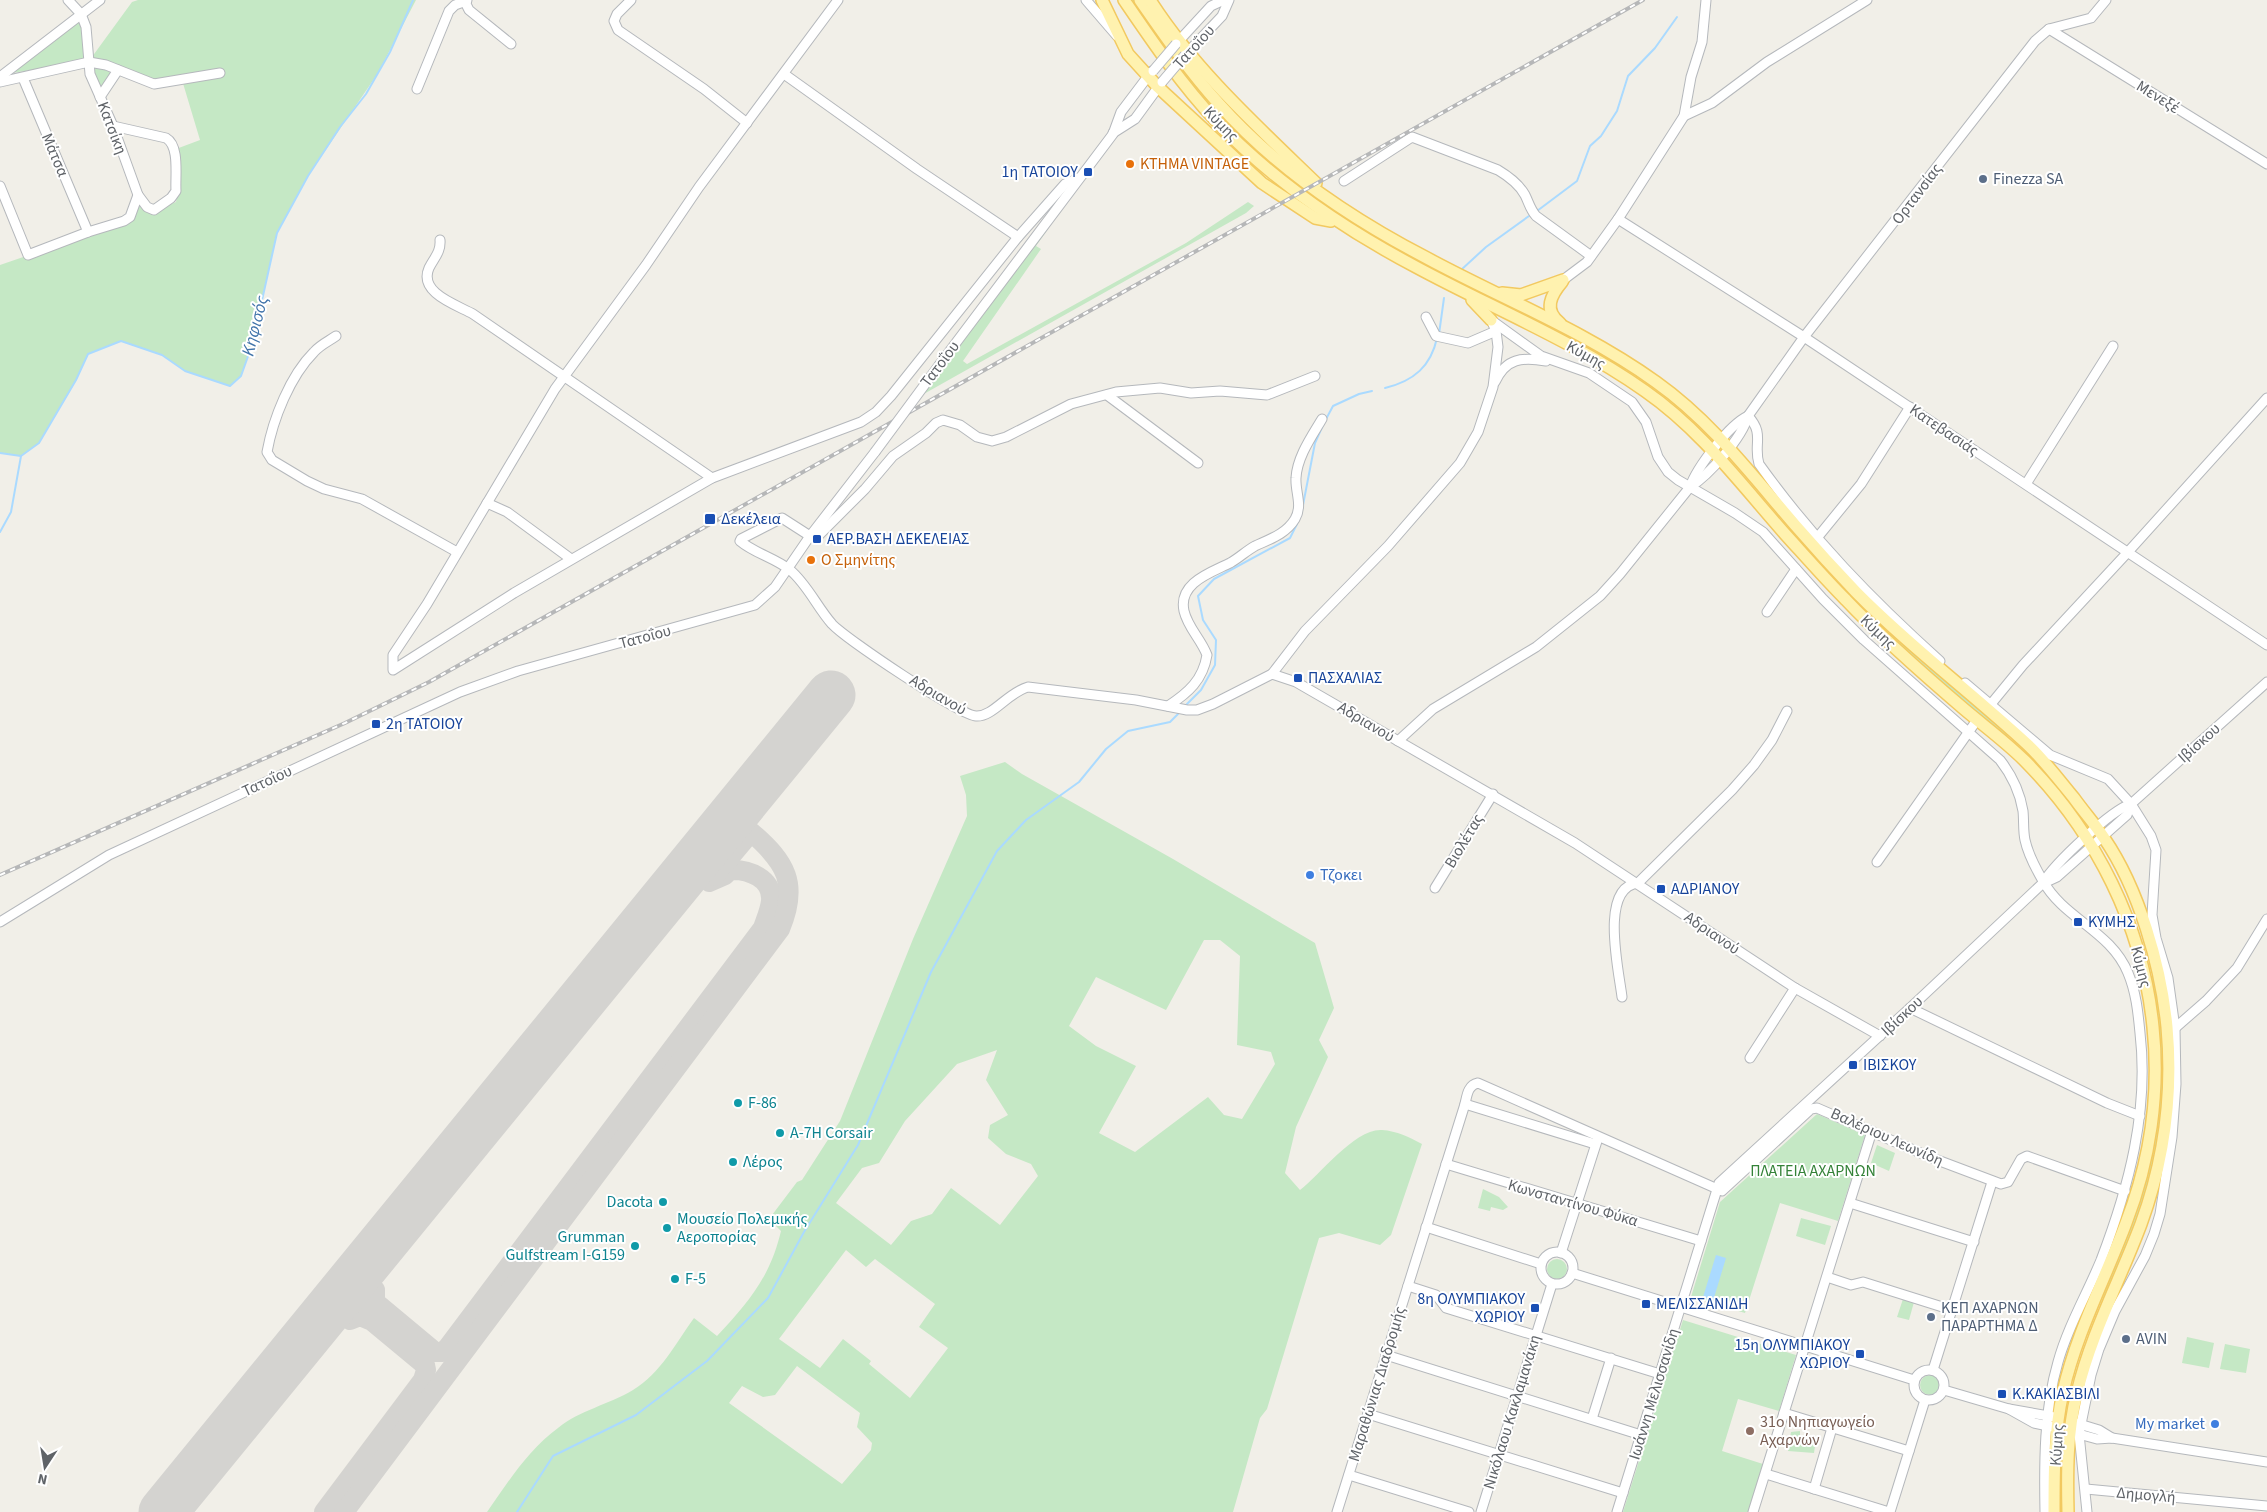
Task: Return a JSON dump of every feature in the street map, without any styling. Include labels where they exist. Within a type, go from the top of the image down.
[{"type":"main road","points":[[1102,0],[1128,54],[1150,73],[1160,85],[1262,183],[1315,218],[1336,222]]},
{"type":"main road","name":"Κύμης","points":[[1124,0],[1178,75],[1213,118],[1280,180],[1336,222],[1385,250],[1565,343],[1622,375],[1678,416],[1717,454],[1785,534],[1883,637],[2033,770],[2090,841],[2104,864],[2123,907],[2139,955],[2153,1026],[2154,1093],[2148,1150],[2142,1176],[2128,1220],[2068,1372],[2052,1422],[2054,1512]]},
{"type":"main road","name":"Κύμης","points":[[1140,0],[1187,66],[1223,108],[1290,170],[1346,212],[1420,255],[1570,331],[1631,365],[1687,406],[1726,444],[1796,526],[1858,594],[1930,662],[2030,747],[2057,777],[2100,832],[2129,885],[2152,950],[2166,1025],[2168,1082],[2165,1122],[2157,1173],[2141,1223],[2088,1356],[2076,1394],[2068,1512]]},
{"type":"main road","points":[[1150,0],[1187,53],[1246,115],[1346,212]]},
{"type":"main road","points":[[1492,291],[1510,295],[1521,294],[1563,280]]},
{"type":"main road","points":[[1563,280],[1551,296],[1550,309],[1554,318],[1570,331]]},
{"type":"main road","points":[[1466,293],[1491,320]]},
{"type":"street","points":[[68,0],[80,14]]},
{"type":"street","points":[[0,77],[100,0]]},
{"type":"street","points":[[417,89],[449,11],[455,5],[467,0],[466,4],[472,13],[511,44]]},
{"type":"street","points":[[631,0],[617,14],[614,21],[618,30],[704,89],[747,123]]},
{"type":"street","points":[[838,0],[698,187],[646,265],[564,377],[427,604],[393,655],[393,670],[412,659],[437,640],[462,628],[514,592],[712,478],[855,424],[876,412],[891,396],[1018,237],[1065,184],[1079,178]]},
{"type":"street","points":[[1086,0],[1122,42]]},
{"type":"street","name":"Τατοΐου","points":[[0,922],[79,872],[126,846],[460,692],[518,671],[748,608],[769,595],[789,569],[810,536],[1113,134],[1121,112],[1150,73],[1211,6],[1224,0]]},
{"type":"street","name":"Τατοΐου","points":[[1113,134],[1135,119],[1187,53],[1222,16],[1229,0]]},
{"type":"street","points":[[1563,280],[1577,271],[1591,256],[1618,219],[1684,116],[1690,78],[1702,42],[1706,0]]},
{"type":"street","points":[[1684,116],[1712,104],[1767,62],[1866,0]]},
{"type":"street","name":"Ορτανσίας","points":[[1398,741],[1434,709],[1536,647],[1600,596],[1690,487],[1694,475],[1726,444],[1739,420],[1748,416],[1804,337],[1882,240],[2035,41],[2049,30],[2091,18],[2106,0]]},
{"type":"street","name":"Κατσίκη","points":[[80,14],[86,27],[90,74],[113,126],[138,195]]},
{"type":"street","name":"Μενεξέ","points":[[2049,30],[2267,164]]},
{"type":"street","points":[[0,82],[89,62],[106,65],[154,84],[220,73]]},
{"type":"street","points":[[100,97],[118,70]]},
{"type":"street","points":[[784,74],[917,169],[1018,237]]},
{"type":"street","name":"Μάτσα","points":[[23,78],[88,232]]},
{"type":"street","points":[[113,126],[166,138],[172,144],[175,165],[175,193],[154,210],[147,207],[138,195]]},
{"type":"street","points":[[1344,181],[1412,137],[1498,170],[1509,177],[1525,195],[1530,209],[1536,216],[1591,256]]},
{"type":"street","points":[[0,186],[28,255],[128,219],[138,195]]},
{"type":"street","name":"Κατεβασιάς","points":[[1618,219],[1804,337],[2267,645]]},
{"type":"street","points":[[440,240],[438,254],[427,277],[428,284],[434,292],[473,314],[712,478]]},
{"type":"street","points":[[1426,318],[1440,337],[1468,343],[1496,331]]},
{"type":"street","points":[[1491,320],[1496,331],[1498,347],[1493,387]]},
{"type":"street","points":[[1491,320],[1527,348],[1560,364]]},
{"type":"street","points":[[336,336],[313,353],[289,390],[275,422],[267,452],[269,457],[279,466],[324,489],[362,498],[457,552]]},
{"type":"street","points":[[2026,484],[2113,346]]},
{"type":"street","points":[[1272,674],[1305,631],[1388,546],[1460,463],[1478,432],[1493,387],[1503,368],[1515,359],[1523,358],[1560,364],[1589,373],[1632,402],[1646,422],[1663,466],[1675,478],[1751,522],[1779,548],[1796,569],[1864,640],[2000,760],[2013,780],[2022,808],[2027,845],[2043,883],[2066,910],[2108,942],[2128,970],[2139,1018],[2143,1052],[2140,1116],[2125,1191],[2101,1259],[2063,1346],[2054,1379],[2045,1512]]},
{"type":"street","points":[[810,536],[814,538],[818,536],[865,489],[894,456],[926,433],[936,423],[949,421],[977,437],[992,441],[1006,437],[1071,404],[1107,395],[1139,389],[1160,388],[1191,393],[1229,392],[1267,395],[1315,376]]},
{"type":"street","points":[[1107,395],[1198,463]]},
{"type":"street","points":[[1990,704],[2023,665],[2267,398]]},
{"type":"street","points":[[1817,538],[1861,484],[1910,408]]},
{"type":"street","points":[[1748,416],[1754,422],[1758,433],[1757,457],[1759,464],[1802,522],[1885,611],[1944,665],[2050,755],[2108,779],[2131,804],[2151,836],[2156,850],[2152,915],[2156,938],[2168,978],[2175,1028],[2176,1084],[2172,1136],[2160,1214],[2145,1256],[2115,1311],[2099,1349],[2075,1428],[2086,1489],[2087,1512]]},
{"type":"street","points":[[1168,706],[1197,682],[1207,654],[1186,617],[1183,603],[1188,592],[1197,579],[1231,562],[1254,546],[1275,538],[1291,525],[1297,517],[1299,504],[1296,480],[1297,468],[1322,419]]},
{"type":"street","points":[[488,503],[507,512],[570,560]]},
{"type":"street","name":"Αδριανού","points":[[810,536],[782,518],[741,539],[741,543],[770,556],[789,569],[832,623],[847,638],[951,705],[973,716],[987,714],[1014,692],[1033,687],[1136,700],[1187,710],[1205,708],[1272,674],[1296,682],[1493,794],[1638,883],[1795,988],[1880,1036]]},
{"type":"street","points":[[1766,612],[1796,569]]},
{"type":"street","name":"Ιβίσκου","points":[[1717,1189],[1719,1183],[1880,1036],[2043,883],[2057,877],[2100,832],[2127,815],[2131,804],[2267,682]]},
{"type":"street","points":[[1622,997],[1614,913],[1622,891],[1631,884],[1638,883],[1749,771],[1772,740],[1787,711]]},
{"type":"street","points":[[1877,862],[1978,720]]},
{"type":"street","name":"Βιολέτας","points":[[1435,888],[1493,794]]},
{"type":"street","points":[[2175,1028],[2206,1001],[2237,968],[2267,919]]},
{"type":"street","points":[[1750,1058],[1795,988]]},
{"type":"street","points":[[1910,1008],[2099,1099],[2140,1116]]},
{"type":"street","name":"Μαραθώνιας Διαδρομής","points":[[1337,1512],[1472,1085],[1478,1083],[1597,1140]]},
{"type":"street","points":[[1465,1104],[1597,1140],[1717,1189]]},
{"type":"street","name":"Βαλέριου Λεωνίδη","points":[[1717,1189],[1724,1190],[1814,1108],[1822,1108],[1992,1182]]},
{"type":"street","points":[[1753,1512],[1872,1131]]},
{"type":"street","points":[[1561,1253],[1597,1140]]},
{"type":"street","points":[[1934,1370],[1992,1182],[2001,1184],[2008,1182],[2021,1159],[2027,1156],[2125,1191]]},
{"type":"street","name":"Κωνσταντίνου Φύκα","points":[[1446,1164],[1701,1241]]},
{"type":"street","name":"Ιωάννη Μελισσανίδη","points":[[1617,1512],[1717,1189]]},
{"type":"street","points":[[1850,1203],[1974,1242]]},
{"type":"street","points":[[1426,1228],[1541,1264]]},
{"type":"street","points":[[1561,1253],[1566,1255],[1572,1263],[1572,1273],[1566,1282],[1557,1285],[1552,1284],[1541,1274],[1541,1264],[1549,1254],[1561,1253]]},
{"type":"street","points":[[1572,1273],[1914,1380]]},
{"type":"street","points":[[1827,1278],[1851,1285],[1863,1282],[1952,1310]]},
{"type":"street","name":"Νικόλαου Κακλαμανάκη","points":[[1480,1512],[1552,1284]]},
{"type":"street","points":[[1408,1286],[1436,1295],[1446,1308],[1660,1374]]},
{"type":"street","points":[[1386,1355],[1641,1435]]},
{"type":"street","points":[[1592,1419],[1611,1358]]},
{"type":"street","points":[[1914,1380],[1924,1370],[1934,1370],[1944,1380],[1944,1390],[1936,1398],[1925,1400]]},
{"type":"street","points":[[1914,1380],[1916,1392],[1925,1400]]},
{"type":"street","points":[[1944,1390],[2075,1428],[2099,1430],[2112,1438],[2267,1462]]},
{"type":"street","points":[[1766,1474],[1889,1512],[1925,1400]]},
{"type":"street","points":[[1784,1413],[1909,1452]]},
{"type":"street","points":[[1368,1414],[1623,1493]]},
{"type":"street","points":[[1814,1489],[1832,1428]]},
{"type":"street","points":[[1349,1474],[1468,1512]]},
{"type":"street","name":"Δημογλή","points":[[2086,1489],[2267,1506]]},
{"type":"green space","points":[[138,0],[416,0],[378,73],[308,176],[277,233],[252,345],[241,376],[230,386],[185,371],[162,355],[121,341],[88,354],[76,381],[39,443],[21,456],[0,453],[0,265],[131,220],[140,205],[154,211],[176,202],[180,181],[176,149],[200,140],[182,80],[162,84],[105,60],[90,61],[116,72],[100,95],[89,62],[4,74],[81,14],[89,61],[132,2]]},
{"type":"green space","points":[[1129,0],[1135,0],[1287,174],[1627,368],[1624,371],[1406,256],[1346,221],[1289,182],[1262,160],[1222,120],[1180,70]]},
{"type":"green space","points":[[1248,202],[1254,206],[1246,213],[922,395],[1046,228],[1048,229],[1036,246],[1041,249],[963,361],[967,364],[1186,243]]},
{"type":"green space","points":[[1810,549],[1927,665],[2009,734],[2005,738],[1886,635],[1807,552]]},
{"type":"green space","points":[[1005,762],[1022,774],[1173,859],[1315,943],[1334,1008],[1319,1040],[1328,1057],[1296,1127],[1285,1173],[1300,1190],[1349,1144],[1372,1131],[1393,1132],[1422,1144],[1391,1235],[1380,1245],[1339,1233],[1319,1238],[1267,1409],[1260,1418],[1233,1512],[487,1512],[519,1467],[547,1437],[575,1417],[624,1395],[643,1383],[667,1357],[694,1318],[717,1336],[739,1312],[757,1288],[771,1262],[781,1231],[769,1219],[797,1182],[802,1180],[840,1121],[913,939],[967,816],[966,795],[960,776]],"holes":[[[1204,940],[1220,940],[1240,956],[1237,1045],[1271,1052],[1275,1064],[1242,1119],[1224,1115],[1208,1097],[1135,1152],[1099,1133],[1136,1066],[1096,1046],[1069,1026],[1096,977],[1166,1010]],[[997,1050],[986,1080],[1008,1115],[990,1125],[988,1138],[1006,1154],[1031,1164],[1038,1176],[1000,1225],[951,1188],[932,1214],[911,1221],[891,1245],[836,1203],[862,1168],[879,1163],[905,1121],[957,1064]],[[846,1250],[866,1267],[875,1259],[935,1304],[919,1327],[948,1348],[910,1398],[869,1364],[871,1361],[843,1339],[820,1368],[779,1339]],[[797,1366],[860,1413],[857,1427],[872,1443],[871,1450],[842,1484],[729,1403],[742,1386],[763,1397],[775,1395]]]},
{"type":"green space","points":[[2153,976],[2161,1024],[2164,1074],[2158,1148],[2148,1190],[2101,1310],[2099,1309],[2153,1148],[2149,977]]},
{"type":"green space","name":"ΠΛΑΤΕΙΑ ΑΧΑΡΝΩΝ","points":[[1817,1114],[1865,1135],[1838,1221],[1780,1203],[1745,1313],[1691,1297],[1720,1202]]},
{"type":"green space","points":[[1877,1145],[1895,1153],[1889,1171],[1871,1163]]},
{"type":"green space","points":[[1483,1189],[1499,1197],[1508,1207],[1503,1210],[1491,1207],[1490,1211],[1478,1208]]},
{"type":"green space","points":[[1801,1218],[1831,1226],[1825,1245],[1796,1236]]},
{"type":"green space","points":[[1553,1259],[1561,1259],[1567,1265],[1567,1273],[1561,1279],[1553,1279],[1547,1273],[1547,1265]]},
{"type":"green space","points":[[1903,1299],[1914,1302],[1909,1320],[1897,1317]]},
{"type":"green space","points":[[1683,1320],[1796,1355],[1779,1411],[1738,1399],[1722,1451],[1763,1464],[1748,1512],[1623,1512]]},
{"type":"green space","points":[[2187,1337],[2214,1343],[2209,1368],[2182,1363]]},
{"type":"green space","points":[[2225,1344],[2250,1349],[2246,1373],[2220,1369]]},
{"type":"green space","points":[[1930,1375],[1937,1378],[1940,1385],[1937,1392],[1930,1395],[1923,1392],[1920,1385],[1923,1378]]},
{"type":"green space","points":[[1800,1431],[1800,1439],[1816,1439],[1814,1453],[1788,1451],[1791,1432]]},
{"type":"water","points":[[1716,1255],[1726,1258],[1713,1301],[1703,1297]]},
{"type":"waterway","name":"Κηφισός","points":[[0,453],[21,456],[39,443],[76,380],[88,354],[121,341],[162,355],[185,371],[230,386],[241,376],[252,345],[277,233],[308,176],[340,127],[366,94],[390,52],[413,0]]},
{"type":"waterway","points":[[1537,211],[1577,181],[1590,146],[1601,136],[1617,111],[1628,76],[1655,48],[1677,17]]},
{"type":"waterway","points":[[1461,270],[1486,247],[1529,216]]},
{"type":"waterway","points":[[1439,334],[1444,298]]},
{"type":"waterway","points":[[1385,388],[1405,381],[1420,371],[1430,357],[1437,338]]},
{"type":"waterway","points":[[1325,421],[1333,406],[1359,394],[1372,391]]},
{"type":"waterway","points":[[1303,505],[1315,443],[1323,425]]},
{"type":"waterway","points":[[0,532],[11,512],[21,456]]},
{"type":"waterway","points":[[1187,704],[1201,690],[1215,665],[1216,640],[1203,620],[1198,596],[1214,579],[1290,538],[1297,524]]},
{"type":"waterway","points":[[517,1512],[553,1456],[636,1415],[707,1361],[768,1298],[804,1232],[858,1145],[931,972],[997,851],[1026,820],[1079,782],[1106,749],[1128,731],[1170,722],[1178,714]]},
{"type":"taxiway","points":[[344,1512],[780,929],[786,913],[788,899],[786,875],[773,853],[751,832],[714,876]]},
{"type":"taxiway","points":[[324,1512],[423,1380],[426,1370],[425,1365],[372,1321],[360,1316],[350,1320],[375,1290],[375,1302],[435,1352],[443,1352],[448,1347],[763,928],[771,901],[771,893],[764,881],[751,873],[730,870],[725,875],[709,882]]},
{"type":"runway","points":[[163,1512],[831,695]]},
{"type":"railway","points":[[0,875],[345,723],[429,682],[1643,0]]},
{"type":"place","name":"KTHMA VINTAGE","points":[[1130,164]]},
{"type":"place","name":"1η ΤΑΤΟΙΟΥ","points":[[1088,172]]},
{"type":"place","name":"Finezza SA","points":[[1983,179]]},
{"type":"place","name":"Δεκέλεια","points":[[710,519]]},
{"type":"place","name":"ΑΕΡ.ΒΑΣΗ ΔΕΚΕΛΕΙΑΣ","points":[[817,539]]},
{"type":"place","name":"Ο Σμηνίτης","points":[[811,560]]},
{"type":"place","name":"ΠΑΣΧΑΛΙΑΣ","points":[[1298,678]]},
{"type":"place","name":"2η ΤΑΤΟΙΟΥ","points":[[376,724]]},
{"type":"place","name":"Τζοκει","points":[[1310,875]]},
{"type":"place","name":"ΑΔΡΙΑΝΟΥ","points":[[1661,889]]},
{"type":"place","name":"ΚΥΜΗΣ","points":[[2078,922]]},
{"type":"place","name":"ΙΒΙΣΚΟΥ","points":[[1853,1065]]},
{"type":"place","name":"F-86","points":[[738,1103]]},
{"type":"place","name":"A-7H Corsair","points":[[780,1133]]},
{"type":"place","name":"Λέρος","points":[[733,1162]]},
{"type":"place","name":"Dacota","points":[[663,1202]]},
{"type":"place","name":"Μουσείο Πολεμικής Αεροπορίας","points":[[667,1228]]},
{"type":"place","name":"Grumman Gulfstream I-G159","points":[[635,1246]]},
{"type":"place","name":"F-5","points":[[675,1279]]},
{"type":"place","name":"ΜΕΛΙΣΣΑΝΙΔΗ","points":[[1646,1304]]},
{"type":"place","name":"8η ΟΛΥΜΠΙΑΚΟΥ ΧΩΡΙΟΥ","points":[[1535,1308]]},
{"type":"place","name":"ΚΕΠ ΑΧΑΡΝΩΝ ΠΑΡΑΡΤΗΜΑ Δ","points":[[1931,1317]]},
{"type":"place","name":"AVIN","points":[[2126,1339]]},
{"type":"place","name":"15η ΟΛΥΜΠΙΑΚΟΥ ΧΩΡΙΟΥ","points":[[1860,1354]]},
{"type":"place","name":"Κ.ΚΑΚΙΑΣΒΙΛΙ","points":[[2002,1394]]},
{"type":"place","name":"My market","points":[[2215,1424]]},
{"type":"place","name":"31ο Νηπιαγωγείο Αχαρνών","points":[[1750,1431]]}]
